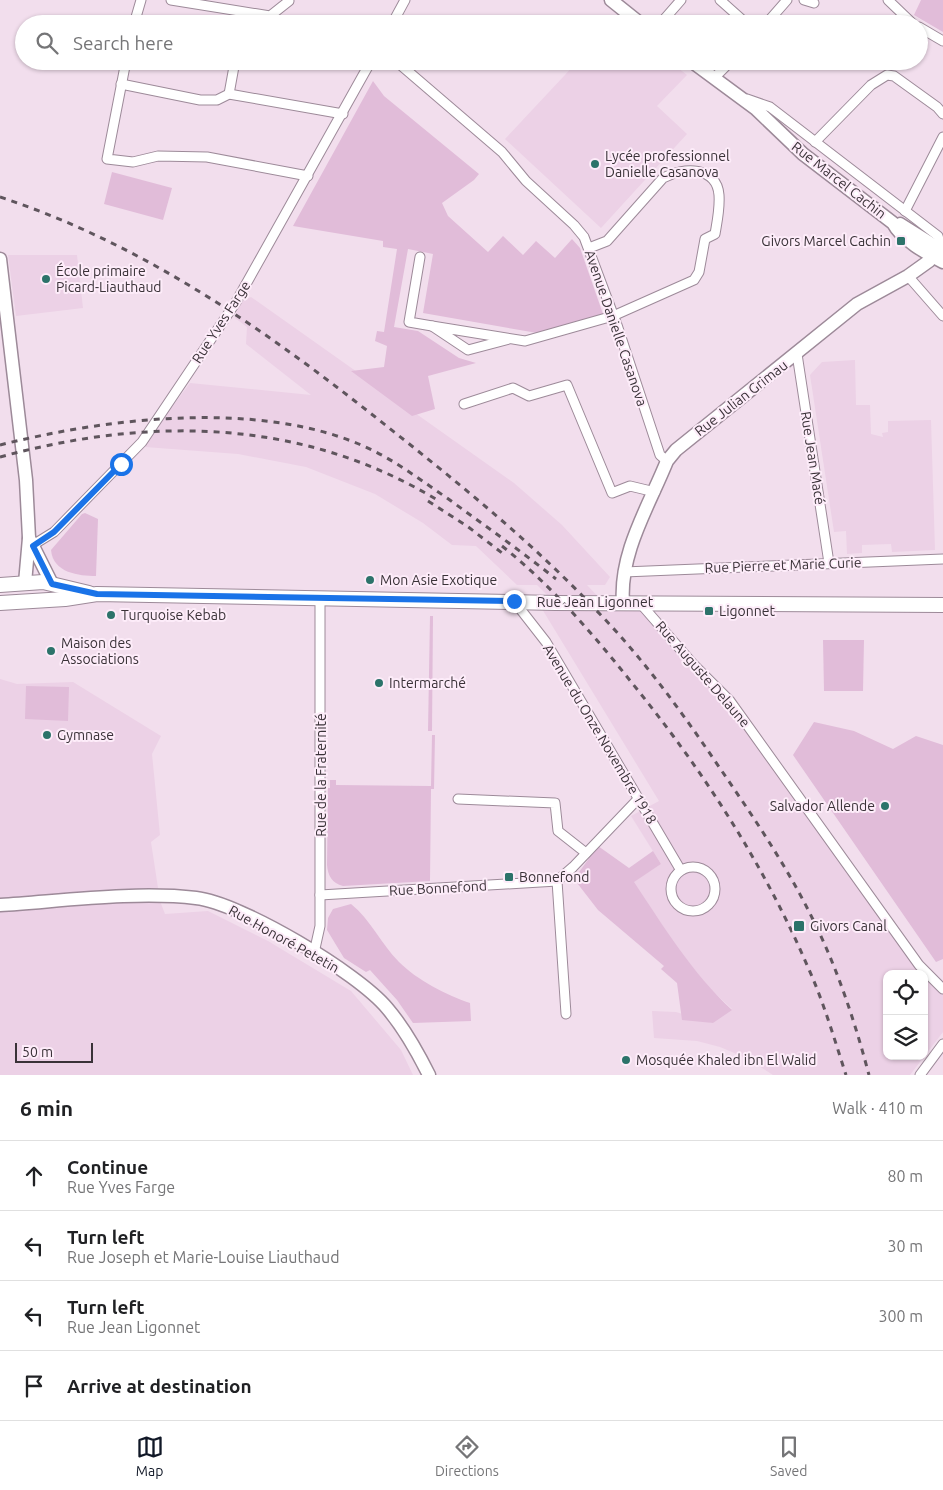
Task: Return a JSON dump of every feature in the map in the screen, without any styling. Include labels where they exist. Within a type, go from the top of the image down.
[{"type":"main road","points":[[25,583],[39,601],[52,584]]},
{"type":"main road","name":"Rue Jean Ligonnet","points":[[0,584],[52,584],[97,594]]},
{"type":"main road","name":"Rue Jean Ligonnet","points":[[0,602],[39,601],[97,594],[514,601],[943,605]]},
{"type":"street","points":[[137,15],[141,0]]},
{"type":"street","points":[[171,0],[246,15]]},
{"type":"street","points":[[397,15],[405,0]]},
{"type":"street","points":[[611,0],[630,15]]},
{"type":"street","points":[[668,15],[681,0]]},
{"type":"street","points":[[720,0],[737,15]]},
{"type":"street","points":[[774,15],[787,0]]},
{"type":"street","points":[[804,0],[814,3]]},
{"type":"street","points":[[888,0],[904,15]]},
{"type":"street","points":[[276,15],[289,1]]},
{"type":"street","points":[[928,32],[943,41]]},
{"type":"street","points":[[124,70],[107,159],[133,162],[158,156],[207,156],[308,176]]},
{"type":"street","points":[[229,94],[233,70]]},
{"type":"street","name":"Rue Yves Farge","points":[[30,544],[54,532],[142,442],[236,302],[366,70]]},
{"type":"street","name":"Avenue Danielle Casanova","points":[[406,70],[502,152],[526,181],[574,224],[584,237],[660,455],[667,461]]},
{"type":"street","name":"Rue Marcel Cachin","points":[[703,70],[742,97],[803,154],[893,223],[904,226],[939,254]]},
{"type":"street","points":[[714,78],[722,70]]},
{"type":"street","name":"Rue Marcel Cachin","points":[[815,142],[871,85],[887,75],[894,76],[937,107],[943,114]]},
{"type":"street","points":[[121,84],[200,100],[217,100],[229,94],[343,114]]},
{"type":"street","name":"Rue Marcel Cachin","points":[[742,97],[770,107],[938,236],[940,243],[939,254]]},
{"type":"street","name":"Rue Marcel Cachin","points":[[905,211],[943,137]]},
{"type":"street","points":[[420,257],[409,322],[525,342],[613,316],[694,280],[699,272],[705,239],[715,234],[719,193],[713,181],[706,173],[694,170],[673,173],[664,178],[607,241],[588,248]]},
{"type":"street","name":"Rue Julian Grimau","points":[[624,602],[625,564],[667,461],[676,450],[857,304],[908,276],[939,254]]},
{"type":"street","points":[[0,259],[3,306],[26,480],[30,544],[25,583]]},
{"type":"street","points":[[908,276],[943,316]]},
{"type":"street","points":[[432,326],[468,350],[509,339]]},
{"type":"street","name":"Rue Jean Macé","points":[[797,354],[829,563]]},
{"type":"street","points":[[464,404],[513,388],[529,396],[567,385],[612,493],[630,486],[655,492]]},
{"type":"street","points":[[30,544],[52,584]]},
{"type":"street","name":"Rue Pierre et Marie Curie","points":[[624,572],[943,559]]},
{"type":"street","name":"Rue de la Fraternité","points":[[314,952],[320,926],[320,597]]},
{"type":"street","name":"Avenue du Onze Novembre 1918","points":[[514,601],[546,642],[680,869]]},
{"type":"street","name":"Rue Auguste Delaune","points":[[640,602],[730,701],[919,966],[943,989]]},
{"type":"street","points":[[458,799],[555,803],[558,831],[586,853]]},
{"type":"street","points":[[566,1014],[557,881],[638,799]]},
{"type":"street","points":[[696,866],[710,873],[716,888],[711,902],[698,911],[682,909],[672,898],[671,882],[680,869],[696,866]]},
{"type":"street","name":"Rue Bonnefond","points":[[320,895],[557,881]]},
{"type":"street","name":"Rue Honoré Petetin","points":[[0,905],[166,896],[198,898],[229,906],[314,952],[363,984],[386,1007],[410,1038],[429,1075]]},
{"type":"street","points":[[920,1075],[943,1044]]},
{"type":"shaded area","points":[[921,0],[943,0],[943,32],[928,23],[928,15],[914,15]]},
{"type":"shaded area","name":"Lycée professionnel Danielle Casanova","points":[[570,70],[681,70],[687,75],[657,106],[687,134],[601,228],[505,139]]},
{"type":"shaded area","points":[[373,81],[384,96],[479,174],[474,180],[442,203],[448,216],[488,252],[503,236],[523,255],[536,241],[555,258],[572,239],[580,248],[603,314],[543,334],[423,313],[433,254],[408,249],[394,327],[418,331],[459,358],[476,363],[428,376],[435,409],[412,416],[351,371],[384,367],[387,346],[375,341],[377,331],[384,332],[397,249],[383,247],[383,241],[293,226]]},
{"type":"shaded area","points":[[112,172],[172,188],[163,220],[104,204]]},
{"type":"shaded area","name":"École primaire Picard-Liauthaud","points":[[8,255],[77,255],[83,308],[16,316]]},
{"type":"shaded area","points":[[251,297],[514,483],[562,525],[610,577],[605,585],[587,585],[607,606],[642,607],[766,748],[786,787],[928,970],[883,970],[883,1060],[922,1060],[910,1075],[773,1075],[746,1058],[720,1047],[697,1041],[654,1038],[652,1011],[676,1012],[712,1023],[732,1009],[708,987],[679,950],[633,882],[661,864],[631,816],[659,801],[539,604],[557,605],[537,585],[517,585],[476,546],[452,545],[423,523],[375,494],[306,467],[238,454],[145,447],[150,436],[190,383],[311,395],[246,344],[247,327],[235,318],[240,302]]},
{"type":"shaded area","points":[[855,360],[856,405],[870,405],[871,434],[883,437],[882,433],[888,432],[888,421],[931,420],[935,550],[892,552],[891,544],[862,545],[862,553],[847,554],[846,531],[834,532],[810,375],[822,362]]},
{"type":"shaded area","points":[[85,513],[98,519],[96,576],[68,572],[56,564],[51,550],[82,514]]},
{"type":"shaded area","points":[[430,616],[433,616],[432,731],[428,731]]},
{"type":"shaded area","points":[[823,640],[864,640],[863,691],[824,691]]},
{"type":"shaded area","points":[[0,679],[17,684],[73,682],[161,736],[152,754],[160,835],[151,842],[160,901],[165,914],[208,911],[268,941],[351,991],[401,1050],[413,1075],[0,1075]]},
{"type":"shaded area","points":[[26,686],[69,687],[68,721],[25,719]]},
{"type":"shaded area","name":"Salvador Allende","points":[[814,722],[854,731],[893,749],[916,736],[943,745],[943,959],[936,962],[793,755]]},
{"type":"shaded area","points":[[432,735],[435,735],[434,789],[431,789],[430,881],[343,886],[336,883],[328,872],[327,865],[328,788],[330,788],[330,780],[336,780],[336,785],[431,786]]},
{"type":"shaded area","points":[[598,846],[629,868],[653,851],[661,864],[634,882],[691,965],[732,1010],[713,1023],[682,1020],[677,983],[661,969],[664,966],[598,910],[574,879]]},
{"type":"shaded area","points":[[351,904],[364,917],[406,969],[432,986],[470,1003],[471,1021],[413,1023],[397,1000],[370,970],[366,972],[344,958],[327,930],[328,918],[333,909]]},
{"type":"shaded area","points":[[928,971],[943,990],[943,1032],[928,1052]]},
{"type":"railway","points":[[0,197],[52,216],[101,238],[150,263],[242,319],[331,383],[432,462],[489,509],[570,584],[613,628],[659,683],[729,781],[783,864],[818,930],[833,965],[853,1020],[869,1075]]},
{"type":"railway","points":[[0,445],[87,427],[134,421],[182,418],[229,418],[276,422],[320,431],[361,445],[394,462],[447,498],[556,579]]},
{"type":"railway","points":[[0,457],[56,444],[113,435],[169,431],[225,432],[280,440],[334,453],[387,474],[439,501]]},
{"type":"railway","points":[[428,501],[467,526],[506,556]]},
{"type":"railway","points":[[502,546],[538,577],[602,646],[658,716],[707,783],[751,854],[790,927],[813,978],[846,1075]]},
{"type":"place","name":"Lycée professionnel Danielle Casanova","points":[[595,164]]},
{"type":"place","name":"Givors Marcel Cachin","points":[[901,241]]},
{"type":"place","name":"École primaire Picard-Liauthaud","points":[[46,279]]},
{"type":"place","name":"Mon Asie Exotique","points":[[370,580]]},
{"type":"place","name":"Ligonnet","points":[[709,611]]},
{"type":"place","name":"Turquoise Kebab","points":[[111,615]]},
{"type":"place","name":"Maison des Associations","points":[[51,651]]},
{"type":"place","name":"Intermarché","points":[[379,683]]},
{"type":"place","name":"Gymnase","points":[[47,735]]},
{"type":"place","name":"Salvador Allende","points":[[885,806]]},
{"type":"place","name":"Bonnefond","points":[[509,877]]},
{"type":"place","name":"Givors Canal","points":[[799,926]]},
{"type":"place","name":"Mosquée Khaled ibn El Walid","points":[[626,1060]]},
{"type":"route","points":[[121,464],[54,532],[33,546],[52,584],[97,594],[514,601]]}]
